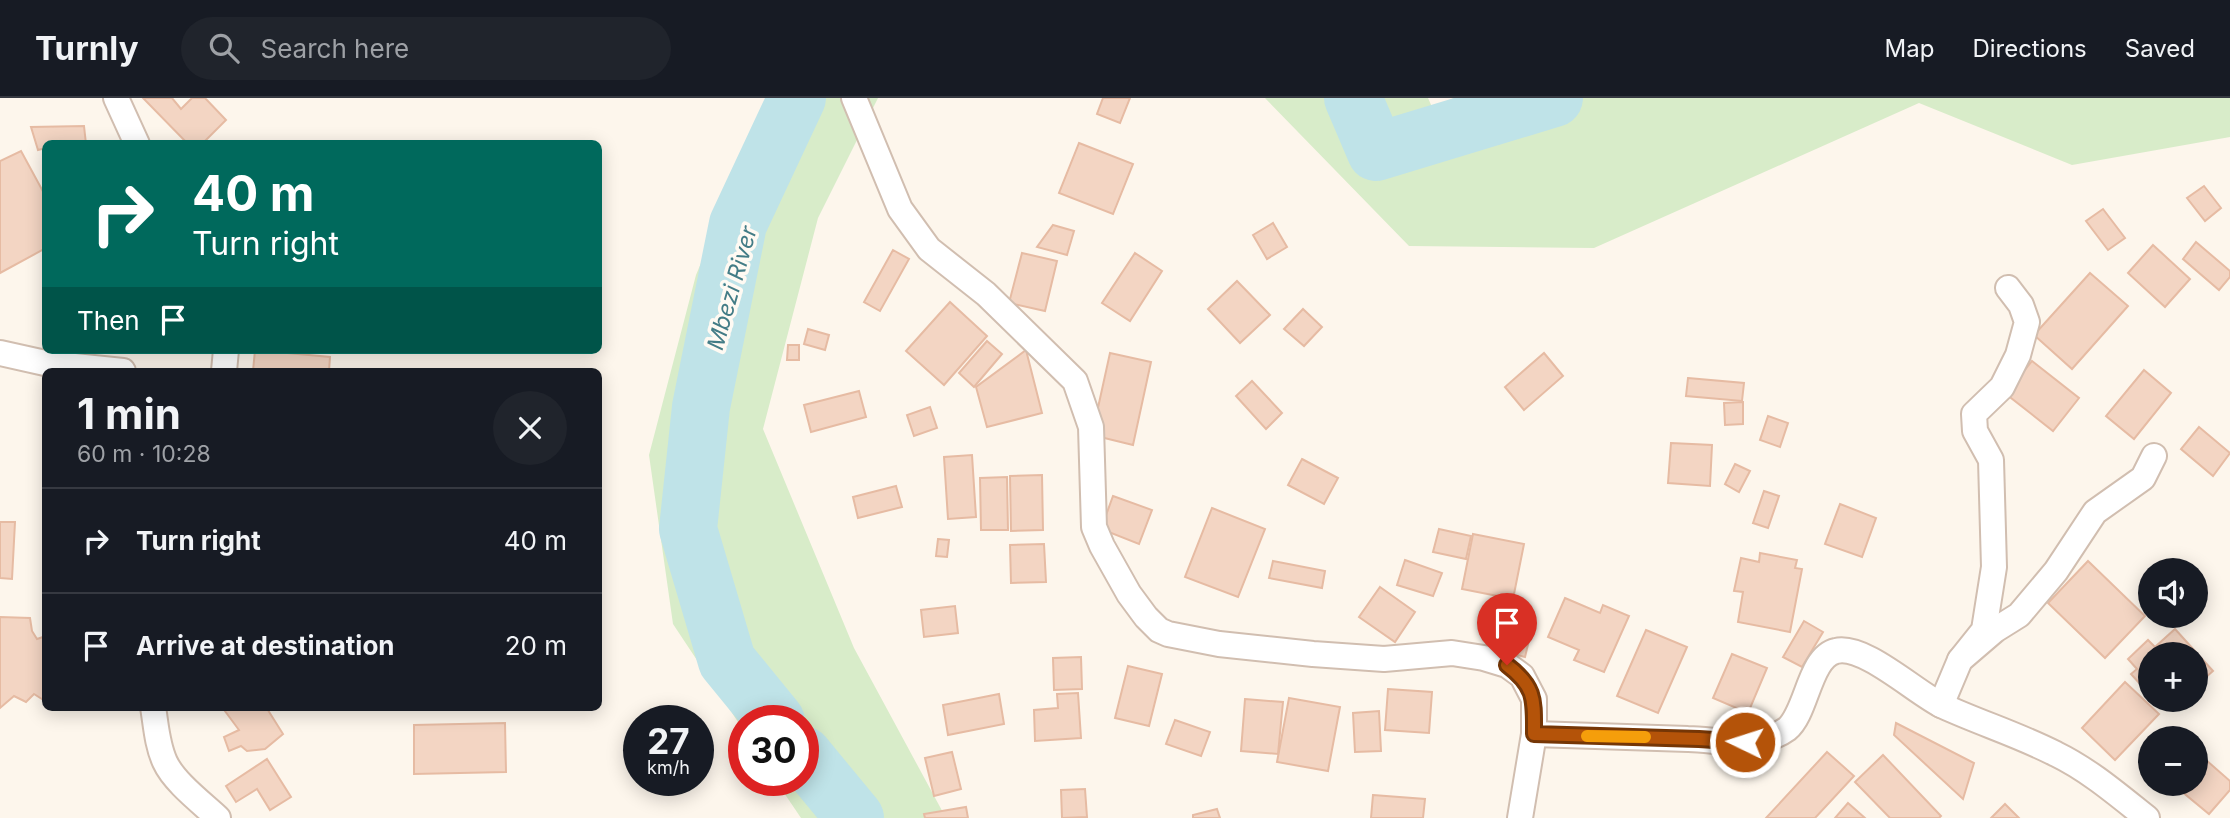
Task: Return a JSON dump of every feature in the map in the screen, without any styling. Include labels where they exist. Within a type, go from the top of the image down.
[{"type":"street","points":[[116,98],[135,140]]},
{"type":"street","points":[[854,98],[900,209],[929,249],[986,294],[1075,382],[1091,427],[1094,527],[1101,546],[1146,617],[1159,630],[1168,634],[1219,644],[1384,659],[1452,653],[1484,657],[1507,665],[1522,676],[1534,699],[1534,734],[1520,818]]},
{"type":"street","points":[[1941,705],[1960,660],[1984,630],[1994,567],[1994,506],[1991,460],[1975,431],[1974,414],[2002,387],[2018,355],[2026,322],[2021,305],[2008,288]]},
{"type":"street","points":[[0,353],[45,363],[94,368]]},
{"type":"street","points":[[1960,660],[1995,630],[2019,615],[2056,571],[2095,512],[2143,478],[2154,456]]},
{"type":"street","points":[[1534,734],[1745,742],[1775,737],[1797,718],[1812,678],[1822,662],[1833,651],[1850,650],[1871,660],[1941,705],[2058,755],[2099,779],[2147,818]]},
{"type":"street","points":[[154,711],[165,764],[218,818]]},
{"type":"green space","points":[[770,98],[878,98],[818,218],[763,429],[854,648],[946,818],[801,818],[786,796],[819,796],[819,705],[728,707],[673,624],[649,455],[696,275]]},
{"type":"green space","points":[[1265,98],[1428,98],[1432,107],[1454,98],[2230,98],[2230,137],[2072,165],[1919,103],[1594,248],[1409,246]]},
{"type":"building","points":[[143,98],[172,98],[181,109],[192,98],[205,98],[226,120],[206,140],[184,140]]},
{"type":"building","points":[[1103,98],[1130,98],[1120,123],[1097,114]]},
{"type":"building","points":[[84,126],[86,140],[42,140],[42,149],[38,150],[31,127]]},
{"type":"building","points":[[1079,143],[1133,164],[1113,214],[1059,193]]},
{"type":"building","points":[[21,151],[42,190],[42,250],[0,273],[0,161]]},
{"type":"building","points":[[2204,186],[2221,208],[2205,221],[2187,198]]},
{"type":"building","points":[[2103,209],[2125,238],[2108,250],[2086,221]]},
{"type":"building","points":[[1273,223],[1287,247],[1267,259],[1253,235]]},
{"type":"building","points":[[1053,225],[1074,231],[1067,255],[1037,247]]},
{"type":"building","points":[[2196,242],[2230,271],[2230,277],[2219,290],[2183,259]]},
{"type":"building","points":[[2153,245],[2190,279],[2165,307],[2128,273]]},
{"type":"building","points":[[893,250],[909,259],[880,311],[864,302]]},
{"type":"building","points":[[1022,253],[1057,261],[1045,311],[1009,303]]},
{"type":"building","points":[[1135,253],[1162,271],[1130,321],[1102,303]]},
{"type":"building","points":[[2090,273],[2128,306],[2072,369],[2034,335]]},
{"type":"building","points":[[1237,281],[1270,315],[1240,343],[1208,309]]},
{"type":"building","points":[[950,302],[987,336],[944,385],[906,351]]},
{"type":"building","points":[[1303,309],[1322,327],[1304,346],[1284,329]]},
{"type":"building","points":[[808,329],[829,335],[825,350],[804,344]]},
{"type":"building","points":[[987,341],[1002,354],[974,387],[959,373]]},
{"type":"building","points":[[788,345],[799,345],[799,360],[787,360]]},
{"type":"building","points":[[1026,350],[1042,413],[987,427],[976,387]]},
{"type":"building","points":[[1110,353],[1151,362],[1133,445],[1092,435]]},
{"type":"building","points":[[1544,353],[1563,376],[1524,410],[1505,387]]},
{"type":"building","points":[[255,354],[330,357],[329,368],[253,368]]},
{"type":"building","points":[[2032,361],[2079,398],[2053,431],[2006,394]]},
{"type":"building","points":[[2144,370],[2171,393],[2134,439],[2106,416]]},
{"type":"building","points":[[1688,378],[1744,383],[1742,401],[1686,396]]},
{"type":"building","points":[[1252,381],[1282,413],[1266,429],[1236,396]]},
{"type":"building","points":[[859,391],[866,417],[811,432],[804,405]]},
{"type":"building","points":[[1743,402],[1743,424],[1725,425],[1724,403]]},
{"type":"building","points":[[930,407],[937,428],[914,436],[907,415]]},
{"type":"building","points":[[1768,416],[1788,423],[1780,447],[1760,440]]},
{"type":"building","points":[[2199,427],[2230,453],[2213,476],[2181,449]]},
{"type":"building","points":[[1671,443],[1712,445],[1710,486],[1668,483]]},
{"type":"building","points":[[972,455],[976,517],[948,519],[944,457]]},
{"type":"building","points":[[1302,459],[1338,478],[1324,504],[1288,485]]},
{"type":"building","points":[[1735,464],[1750,471],[1739,492],[1725,484]]},
{"type":"building","points":[[1042,475],[1043,530],[1011,531],[1010,476]]},
{"type":"building","points":[[1007,477],[1008,530],[981,530],[980,478]]},
{"type":"building","points":[[896,486],[902,507],[858,518],[853,497]]},
{"type":"building","points":[[1764,491],[1779,496],[1768,528],[1753,523]]},
{"type":"building","points":[[1113,496],[1152,510],[1139,544],[1101,529]]},
{"type":"building","points":[[1840,504],[1876,518],[1862,557],[1825,544]]},
{"type":"building","points":[[1212,508],[1265,529],[1238,597],[1185,577]]},
{"type":"building","points":[[0,522],[15,522],[12,579],[0,578]]},
{"type":"building","points":[[1439,529],[1471,536],[1466,559],[1433,552]]},
{"type":"building","points":[[1473,534],[1524,544],[1513,599],[1462,589]]},
{"type":"building","points":[[938,539],[949,540],[947,557],[936,556]]},
{"type":"building","points":[[1044,544],[1046,582],[1011,583],[1010,545]]},
{"type":"building","points":[[1760,553],[1797,560],[1795,568],[1802,569],[1790,632],[1738,622],[1743,592],[1734,591],[1741,558],[1759,562]]},
{"type":"building","points":[[1405,560],[1442,573],[1433,596],[1397,585]]},
{"type":"building","points":[[1273,561],[1325,571],[1322,588],[1269,578]]},
{"type":"building","points":[[2088,561],[2138,609],[2138,623],[2105,658],[2048,603]]},
{"type":"building","points":[[1380,587],[1415,612],[1395,642],[1359,617]]},
{"type":"building","points":[[1565,598],[1600,613],[1603,605],[1629,616],[1604,672],[1574,660],[1579,650],[1548,637]]},
{"type":"building","points":[[955,606],[958,633],[924,637],[921,610]]},
{"type":"building","points":[[0,617],[30,618],[32,631],[37,639],[42,637],[42,699],[34,694],[26,702],[14,696],[0,708]]},
{"type":"building","points":[[1804,621],[1823,632],[1802,667],[1783,657]]},
{"type":"building","points":[[1514,623],[1532,628],[1525,657],[1506,652]]},
{"type":"building","points":[[2175,629],[2187,642],[2161,642]]},
{"type":"building","points":[[1646,630],[1687,647],[1658,713],[1617,696]]},
{"type":"building","points":[[2138,650],[2138,682],[2131,674],[2137,669],[2128,659]]},
{"type":"building","points":[[1732,654],[1767,668],[1748,713],[1713,698]]},
{"type":"building","points":[[1081,657],[1082,689],[1054,690],[1053,658]]},
{"type":"building","points":[[1128,666],[1162,674],[1149,726],[1115,718]]},
{"type":"building","points":[[2125,682],[2138,694],[2138,712],[2159,714],[2148,726],[2138,726],[2138,736],[2115,760],[2082,728]]},
{"type":"building","points":[[1388,689],[1432,692],[1429,733],[1385,730]]},
{"type":"building","points":[[1078,693],[1081,738],[1035,741],[1034,710],[1058,708],[1057,694]]},
{"type":"building","points":[[999,694],[1004,724],[948,735],[943,705]]},
{"type":"building","points":[[1289,698],[1340,707],[1328,771],[1277,762]]},
{"type":"building","points":[[1245,699],[1283,702],[1278,754],[1241,751]]},
{"type":"building","points":[[225,711],[269,711],[283,734],[265,749],[247,751],[241,746],[229,751],[224,737],[239,730]]},
{"type":"building","points":[[1379,711],[1381,751],[1355,752],[1353,713]]},
{"type":"building","points":[[1175,720],[1210,732],[1201,756],[1166,744]]},
{"type":"building","points":[[505,723],[506,772],[414,774],[414,725]]},
{"type":"building","points":[[1896,723],[1974,763],[1963,799],[1894,735]]},
{"type":"building","points":[[952,752],[961,789],[934,796],[925,758]]},
{"type":"building","points":[[1827,752],[1854,776],[1815,818],[1766,818]]},
{"type":"building","points":[[1883,755],[1941,816],[1939,818],[1890,818],[1855,782]]},
{"type":"building","points":[[267,759],[291,797],[270,810],[257,789],[236,802],[226,786]]},
{"type":"building","points":[[2208,762],[2230,781],[2230,790],[2209,814],[2187,796],[2208,796]]},
{"type":"building","points":[[1085,789],[1087,817],[1062,818],[1061,790]]},
{"type":"building","points":[[1373,795],[1425,799],[1423,818],[1371,818]]},
{"type":"building","points":[[1848,803],[1865,818],[1835,818]]},
{"type":"building","points":[[2005,804],[2019,818],[1991,818]]},
{"type":"building","points":[[966,807],[968,818],[925,818],[924,814]]},
{"type":"building","points":[[1217,809],[1220,818],[1193,818],[1193,815]]},
{"type":"waterway","name":"Mbezi River","points":[[763,705],[727,661],[688,529],[701,407],[738,224],[797,98]]},
{"type":"waterway","points":[[1353,98],[1376,152],[1554,98]]},
{"type":"waterway","points":[[819,774],[855,818]]},
{"type":"slow traffic","points":[[1587,736],[1645,737]]},
{"type":"route","points":[[1507,665],[1522,676],[1534,699],[1534,734],[1745,742]]}]
